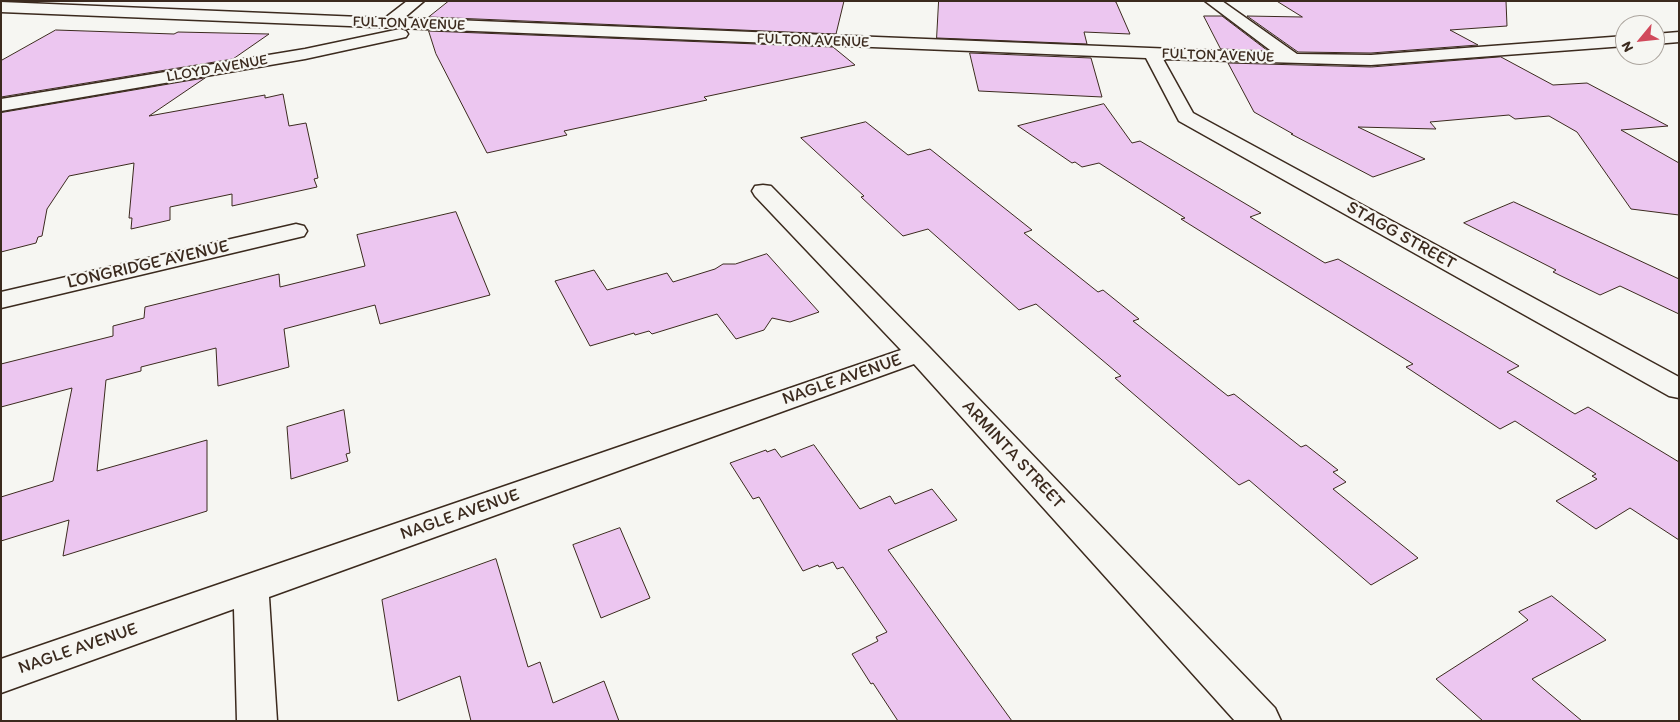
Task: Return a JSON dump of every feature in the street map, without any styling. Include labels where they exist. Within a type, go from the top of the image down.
[{"type":"street","points":[[388,23],[417,1]]},
{"type":"street","points":[[1212,1],[1293,59]]},
{"type":"street","name":"FULTON AVENUE","points":[[1,7],[1293,59],[1371,60],[1615,42]]},
{"type":"street","name":"LLOYD AVENUE","points":[[1,105],[339,48],[430,25]]},
{"type":"street","points":[[1665,38],[1679,37]]},
{"type":"street","name":"STAGG STREET","points":[[1152,54],[1186,117],[1679,389]]},
{"type":"street","name":"ARMINTA STREET","points":[[763,191],[919,353],[1261,721]]},
{"type":"street","name":"LONGRIDGE AVENUE","points":[[1,300],[296,231]]},
{"type":"street","name":"NAGLE AVENUE","points":[[1,676],[919,353]]},
{"type":"street","points":[[250,589],[257,721]]},
{"type":"building","points":[[449,1],[844,1],[836,34],[429,17]]},
{"type":"building","points":[[939,1],[1113,1],[1116,2],[1130,34],[1084,32],[1087,44],[937,38]]},
{"type":"building","points":[[1277,1],[1506,1],[1507,26],[1450,30],[1478,45],[1371,53],[1298,52],[1247,16],[1302,17]]},
{"type":"building","points":[[1204,16],[1222,16],[1268,51],[1221,49]]},
{"type":"building","points":[[56,30],[174,34],[178,32],[269,34],[233,59],[1,97],[1,61]]},
{"type":"building","points":[[429,31],[833,47],[855,65],[704,97],[707,100],[564,131],[567,135],[487,153],[436,54]]},
{"type":"building","points":[[970,53],[1091,58],[1102,97],[979,91]]},
{"type":"building","points":[[1501,57],[1553,85],[1587,83],[1668,126],[1621,130],[1679,163],[1679,215],[1631,209],[1577,132],[1549,116],[1515,119],[1509,115],[1430,122],[1436,129],[1358,127],[1425,159],[1373,177],[1291,134],[1293,134],[1254,112],[1228,63],[1371,67]]},
{"type":"building","points":[[205,78],[149,116],[265,95],[265,98],[283,94],[289,126],[306,123],[318,178],[314,179],[317,187],[232,206],[232,194],[170,207],[170,220],[131,229],[132,218],[129,218],[134,163],[69,176],[47,209],[42,236],[38,237],[36,243],[1,252],[1,113]]},
{"type":"building","points":[[1104,104],[1132,143],[1140,141],[1261,213],[1250,217],[1325,263],[1338,259],[1519,366],[1507,372],[1575,414],[1588,407],[1679,462],[1679,540],[1630,508],[1596,529],[1556,501],[1597,479],[1592,476],[1596,474],[1515,421],[1500,429],[1406,367],[1413,364],[1181,219],[1185,218],[1099,163],[1082,167],[1075,162],[1072,163],[1018,126]]},
{"type":"building","points":[[866,122],[908,155],[930,149],[1032,230],[1024,233],[1098,292],[1103,290],[1139,319],[1133,321],[1228,396],[1234,394],[1301,447],[1306,445],[1338,470],[1333,472],[1346,482],[1333,489],[1418,558],[1371,585],[1249,480],[1239,485],[1115,378],[1121,376],[1036,304],[1019,310],[928,229],[903,236],[861,197],[864,196],[801,138]]},
{"type":"building","points":[[1514,202],[1679,279],[1679,314],[1620,286],[1600,295],[1553,272],[1556,270],[1464,223]]},
{"type":"building","points":[[456,212],[490,295],[380,324],[375,305],[284,329],[289,367],[218,386],[216,348],[141,367],[141,371],[106,380],[97,471],[207,440],[207,511],[63,556],[69,520],[1,541],[1,497],[53,481],[72,388],[1,407],[1,364],[113,336],[113,326],[144,318],[145,307],[279,274],[280,287],[365,266],[357,235]]},
{"type":"building","points":[[767,254],[819,312],[790,322],[772,318],[764,330],[736,339],[717,314],[652,334],[649,331],[635,335],[634,333],[590,346],[555,281],[594,270],[607,290],[667,273],[673,282],[715,269],[723,264],[735,264]]},
{"type":"building","points":[[344,410],[350,453],[346,454],[348,461],[291,479],[287,427]]},
{"type":"building","points":[[814,445],[860,509],[890,496],[895,504],[932,489],[957,520],[888,550],[1012,721],[898,721],[873,683],[871,684],[852,654],[878,641],[876,637],[887,632],[843,567],[837,569],[833,562],[803,571],[759,497],[753,499],[730,463],[766,450],[767,452],[775,449],[781,457]]},
{"type":"building","points":[[620,528],[650,598],[601,618],[573,545]]},
{"type":"building","points":[[496,559],[528,667],[540,662],[553,703],[604,681],[619,721],[471,721],[460,676],[398,701],[382,600]]},
{"type":"building","points":[[1552,596],[1606,640],[1532,679],[1582,721],[1483,721],[1436,679],[1528,620],[1519,612]]}]
